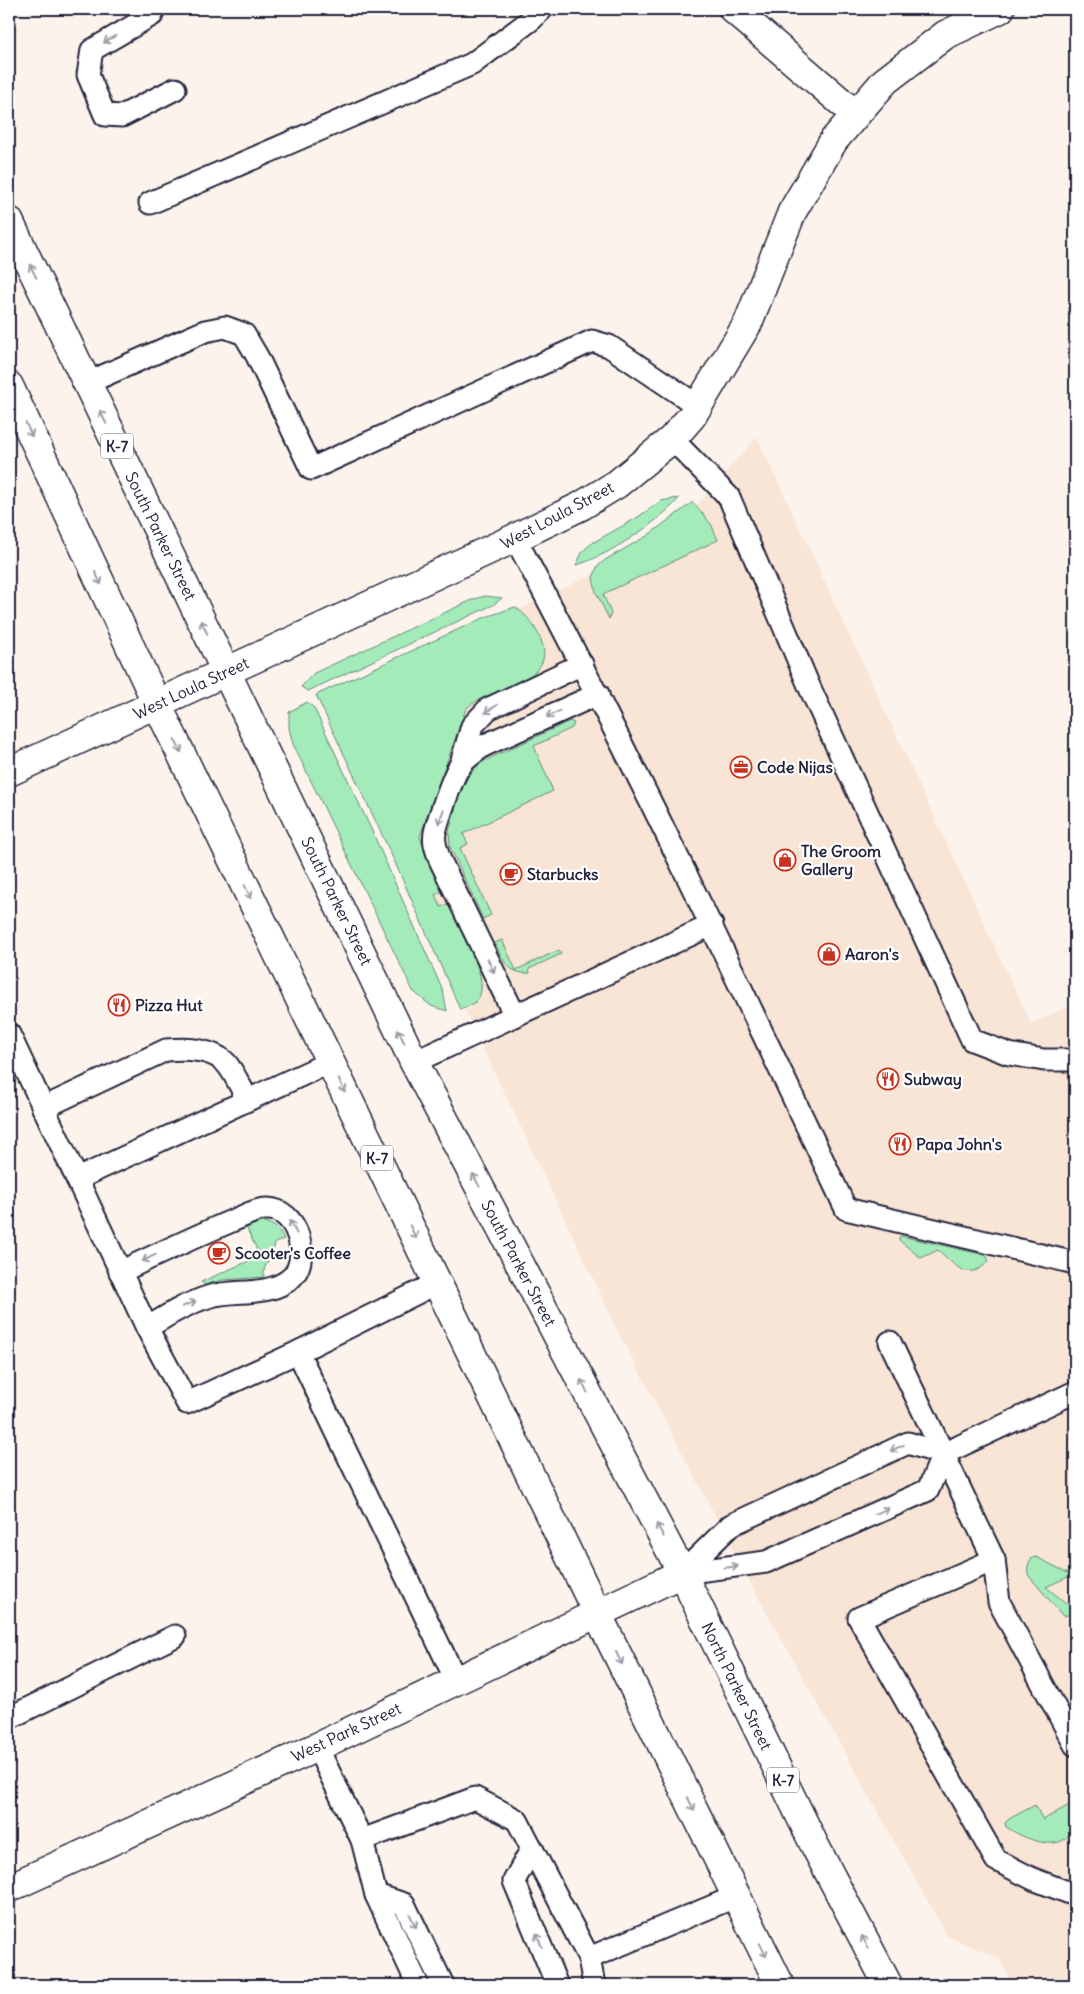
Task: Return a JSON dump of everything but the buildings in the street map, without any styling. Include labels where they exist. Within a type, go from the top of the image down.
[{"type":"main road","points":[[732,9],[855,114]]},
{"type":"main road","name":"West Loula Street","points":[[9,772],[156,702],[284,646],[515,538],[580,506],[617,484],[672,439],[698,406],[748,323],[792,212],[834,140],[885,81],[945,35],[1000,9]]},
{"type":"main road","name":"South Parker Street","points":[[9,221],[414,1062],[682,1573]]},
{"type":"main road","name":"K-7","points":[[9,386],[156,702],[780,1985]]},
{"type":"main road","name":"West Park Street","points":[[9,1888],[317,1747],[682,1573]]},
{"type":"main road","name":"North Parker Street","points":[[682,1573],[814,1844],[888,1985]]},
{"type":"lane","points":[[150,203],[472,64],[533,12]]},
{"type":"lane","points":[[152,15],[92,50],[88,75],[105,115],[122,116],[175,89]]},
{"type":"lane","points":[[87,383],[205,332],[225,327],[244,334],[257,356],[311,469],[592,341],[609,346],[698,406]]},
{"type":"lane","points":[[672,439],[729,497],[809,686],[972,1040],[1009,1054],[1044,1060],[1075,1060]]},
{"type":"lane","points":[[515,538],[598,694],[712,925],[846,1209],[1075,1263]]},
{"type":"lane","points":[[515,1016],[440,860],[435,845],[435,833],[472,726],[488,709],[582,664]]},
{"type":"lane","points":[[459,767],[482,746],[598,694]]},
{"type":"lane","points":[[414,1062],[712,925]]},
{"type":"lane","points":[[9,1034],[147,1328],[187,1403],[298,1352],[437,1283]]},
{"type":"lane","points":[[43,1108],[166,1050],[182,1049],[200,1050],[226,1063],[248,1100]]},
{"type":"lane","points":[[77,1179],[330,1062]]},
{"type":"lane","points":[[120,1272],[225,1224],[266,1208],[280,1212],[290,1220],[296,1231],[302,1254],[299,1270],[290,1279],[276,1287],[260,1291],[233,1292],[203,1298],[172,1312],[147,1328]]},
{"type":"lane","points":[[890,1342],[994,1560],[999,1602],[1075,1744]]},
{"type":"lane","points":[[298,1352],[456,1680]]},
{"type":"lane","points":[[682,1573],[766,1562],[928,1490],[943,1454],[1075,1392]]},
{"type":"lane","points":[[682,1573],[731,1525],[908,1443],[943,1454]]},
{"type":"lane","points":[[994,1560],[859,1618],[996,1860],[1033,1879],[1075,1895]]},
{"type":"lane","points":[[9,1718],[174,1636]]},
{"type":"lane","points":[[317,1747],[362,1840],[376,1895],[418,1985]]},
{"type":"lane","points":[[362,1840],[475,1798],[517,1820],[589,1958],[594,1985]]},
{"type":"lane","points":[[532,1848],[514,1881],[558,1985]]},
{"type":"lane","points":[[376,1895],[404,1904],[444,1985]]},
{"type":"lane","points":[[589,1958],[737,1896]]},
{"type":"shaded area","points":[[757,437],[1031,1024],[1075,1004],[1075,1985],[1013,1985],[999,1958],[947,1936],[757,1595],[619,1333],[465,1010],[322,702],[604,569],[658,534],[699,503]]},
{"type":"green space","points":[[679,498],[671,507],[632,538],[602,555],[576,565],[583,551],[592,543],[635,519],[661,501]]},
{"type":"green space","points":[[693,502],[711,524],[718,540],[603,594],[611,613],[609,619],[596,592],[593,578],[597,567],[605,560],[647,536]]},
{"type":"green space","points":[[485,596],[502,598],[493,605],[308,691],[301,687],[314,673],[472,600]]},
{"type":"green space","points":[[515,607],[531,622],[541,640],[544,655],[540,666],[518,683],[489,695],[466,709],[420,836],[425,854],[443,891],[435,895],[441,907],[448,904],[477,964],[481,988],[479,997],[471,1005],[460,1009],[393,858],[316,695],[483,618]]},
{"type":"green space","points":[[307,702],[314,708],[371,829],[443,991],[447,1011],[431,1006],[413,991],[293,744],[289,728],[289,712]]},
{"type":"green space","points":[[570,721],[574,723],[572,728],[534,746],[553,791],[463,834],[468,844],[460,848],[491,915],[483,919],[450,847],[449,831],[461,791],[471,773],[486,760]]},
{"type":"green space","points":[[502,940],[516,970],[559,950],[561,954],[529,969],[530,973],[517,972],[507,965],[495,943]]},
{"type":"green space","points":[[257,1221],[274,1226],[280,1231],[284,1239],[275,1243],[265,1268],[264,1277],[222,1280],[205,1285],[201,1282],[260,1256],[245,1225]]},
{"type":"green space","points":[[901,1236],[985,1255],[988,1258],[988,1262],[974,1271],[967,1271],[955,1265],[938,1250],[921,1258],[899,1240]]},
{"type":"green space","points":[[1036,1557],[1072,1575],[1046,1587],[1071,1607],[1072,1613],[1065,1616],[1062,1615],[1029,1576],[1029,1564],[1032,1558]]},
{"type":"green space","points":[[1035,1805],[1043,1820],[1069,1805],[1073,1806],[1075,1820],[1069,1835],[1062,1841],[1043,1843],[1023,1836],[1006,1827],[1005,1823],[1009,1819]]},
{"type":"place","name":"Code Nijas","points":[[741,767]]},
{"type":"place","name":"The Groom Gallery","points":[[785,860]]},
{"type":"place","name":"Starbucks","points":[[511,874]]},
{"type":"place","name":"Aaron's","points":[[829,954]]},
{"type":"place","name":"Pizza Hut","points":[[119,1005]]},
{"type":"place","name":"Subway","points":[[888,1079]]},
{"type":"place","name":"Papa John's","points":[[900,1144]]},
{"type":"place","name":"Scooter's Coffee","points":[[219,1253]]}]
